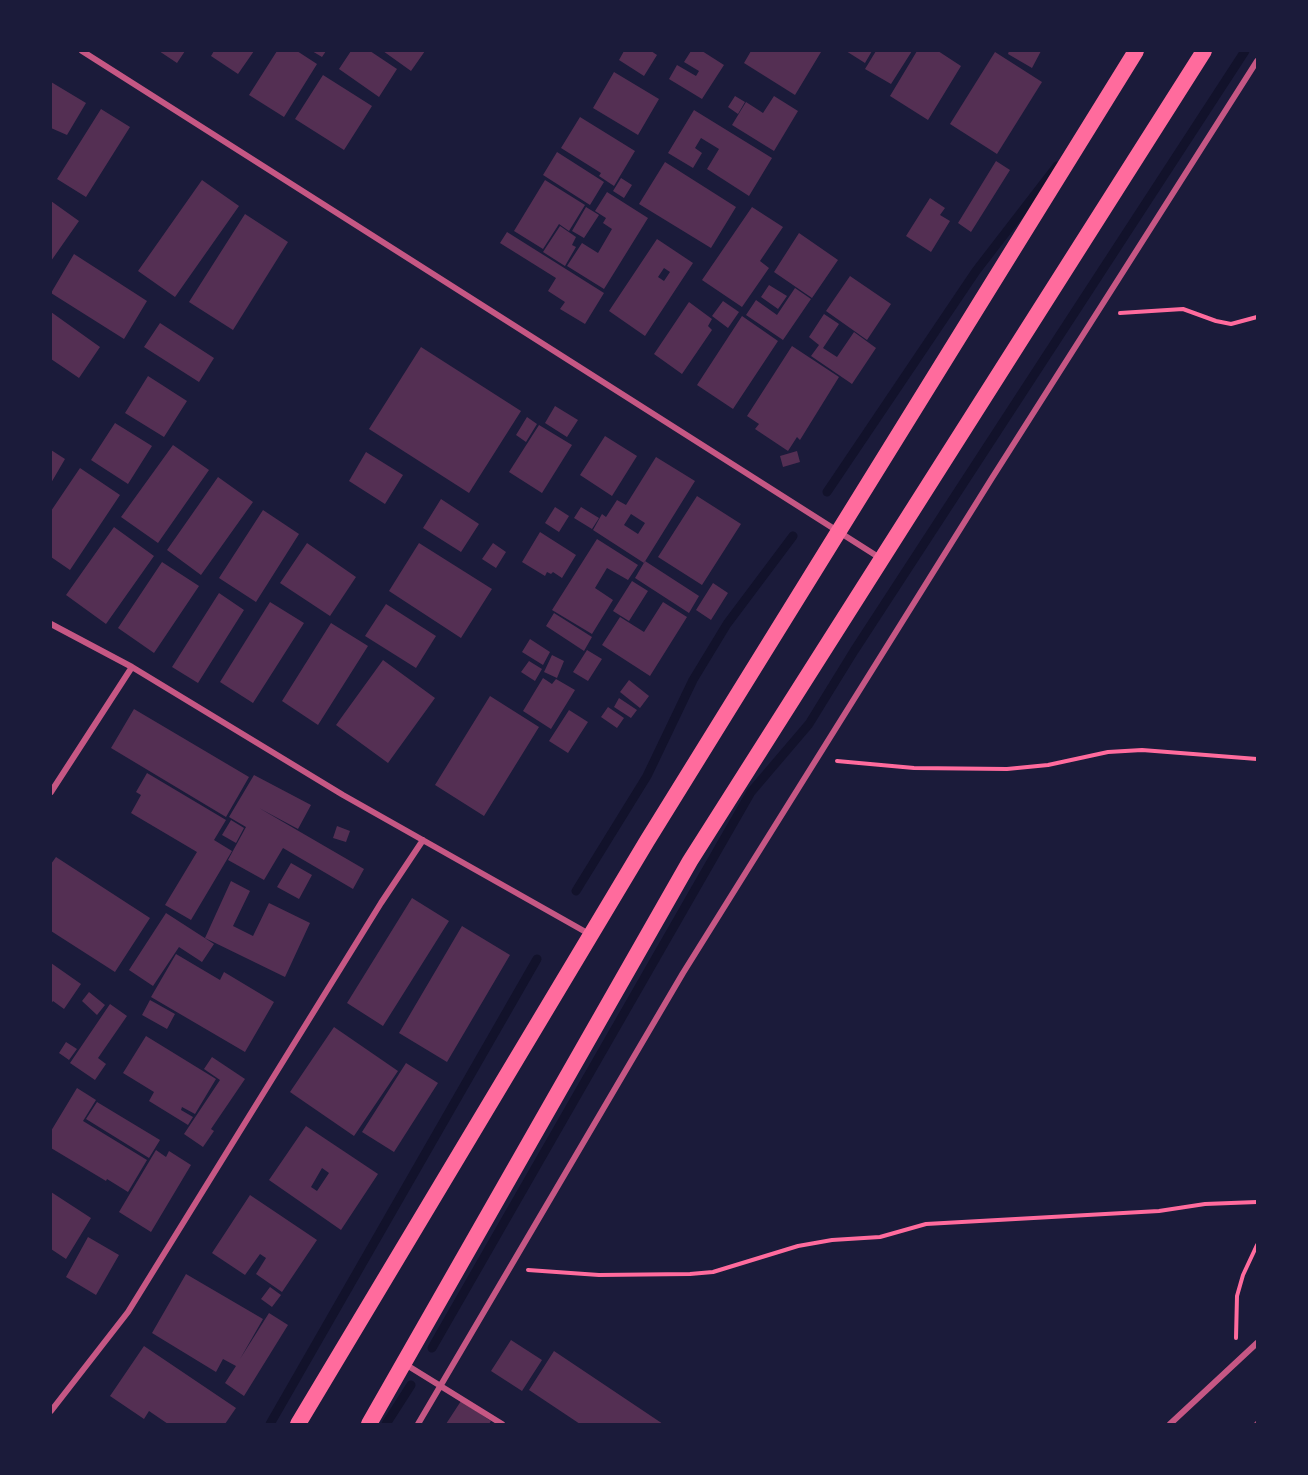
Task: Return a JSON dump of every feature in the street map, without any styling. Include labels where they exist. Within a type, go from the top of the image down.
[{"type":"highway","points":[[298,1424],[591,935],[837,531],[1136,51]]},
{"type":"highway","points":[[369,1424],[690,861],[1204,51]]},
{"type":"street","points":[[82,51],[881,559]]},
{"type":"street","points":[[418,1424],[683,973],[1257,61]]},
{"type":"street","points":[[51,624],[132,667],[342,795],[591,935]]},
{"type":"street","points":[[51,792],[132,667]]},
{"type":"street","points":[[51,1411],[128,1312],[381,903],[423,840]]},
{"type":"street","points":[[1170,1424],[1257,1343]]},
{"type":"street","points":[[404,1364],[502,1424]]},
{"type":"path","points":[[1095,316],[1183,309],[1231,324],[1257,317]]},
{"type":"path","points":[[816,759],[914,768],[1007,770],[1048,765],[1108,752],[1142,750],[1257,759]]},
{"type":"path","points":[[509,1269],[599,1275],[713,1272],[798,1246],[832,1240],[880,1237],[926,1224],[964,1223],[1017,1217],[1159,1211],[1205,1204],[1257,1202]]},
{"type":"path","points":[[1236,1363],[1237,1296],[1243,1275],[1257,1245]]},
{"type":"building","points":[[159,51],[185,51],[177,63]]},
{"type":"building","points":[[214,51],[254,51],[238,74],[211,56]]},
{"type":"building","points":[[277,51],[297,51],[317,64],[284,117],[249,95]]},
{"type":"building","points":[[312,51],[326,51],[322,57]]},
{"type":"building","points":[[351,51],[370,51],[397,69],[379,97],[339,69]]},
{"type":"building","points":[[383,51],[425,51],[411,71]]},
{"type":"building","points":[[624,51],[651,51],[657,55],[644,76],[619,60]]},
{"type":"building","points":[[691,51],[702,51],[724,65],[702,99],[669,79],[677,65],[696,76],[699,71],[684,62]]},
{"type":"building","points":[[751,51],[821,52],[795,95],[744,63]]},
{"type":"building","points":[[846,51],[872,51],[865,63]]},
{"type":"building","points":[[876,51],[912,51],[891,84],[865,69]]},
{"type":"building","points":[[917,51],[938,51],[961,66],[928,120],[890,96]]},
{"type":"building","points":[[1009,51],[1041,51],[1032,68],[1008,54]]},
{"type":"building","points":[[995,52],[1042,82],[997,154],[950,124]]},
{"type":"building","points":[[614,72],[659,99],[638,135],[593,108]]},
{"type":"building","points":[[323,75],[372,106],[344,150],[295,119]]},
{"type":"building","points":[[51,82],[86,103],[67,135],[51,128]]},
{"type":"building","points":[[735,96],[745,102],[738,114],[728,107]]},
{"type":"building","points":[[774,96],[798,111],[774,151],[732,125],[746,102],[763,113]]},
{"type":"building","points":[[101,109],[130,127],[86,197],[57,179]]},
{"type":"building","points":[[694,110],[772,158],[749,196],[707,169],[719,149],[701,138],[695,148],[702,153],[693,168],[668,153]]},
{"type":"building","points":[[580,117],[635,151],[614,186],[599,176],[601,173],[561,148]]},
{"type":"building","points":[[557,152],[604,182],[590,205],[543,175]]},
{"type":"building","points":[[996,161],[1010,170],[971,232],[958,223]]},
{"type":"building","points":[[665,162],[736,207],[711,248],[639,204]]},
{"type":"building","points":[[621,178],[632,185],[624,198],[613,191]]},
{"type":"building","points":[[202,180],[239,206],[175,297],[138,271]]},
{"type":"building","points":[[545,180],[585,205],[569,231],[559,224],[543,249],[514,231]]},
{"type":"building","points":[[607,192],[648,218],[604,289],[567,266],[582,243],[598,253],[612,229],[603,223],[606,218],[595,211]]},
{"type":"building","points":[[930,198],[945,208],[940,215],[950,221],[931,252],[906,236]]},
{"type":"building","points":[[51,201],[79,221],[51,261]]},
{"type":"building","points":[[586,207],[599,215],[584,238],[572,231]]},
{"type":"building","points":[[752,207],[783,227],[760,261],[769,268],[742,307],[702,280]]},
{"type":"building","points":[[245,214],[288,242],[233,330],[189,302]]},
{"type":"building","points":[[560,226],[576,237],[572,245],[576,247],[565,266],[543,252]]},
{"type":"building","points":[[507,232],[604,293],[585,324],[560,309],[565,302],[548,291],[556,278],[500,243]]},
{"type":"building","points":[[799,233],[838,260],[812,298],[774,272]]},
{"type":"building","points":[[657,239],[693,263],[645,336],[609,311]],"holes":[[[664,268],[670,272],[664,281],[658,277]]]},
{"type":"building","points":[[74,254],[147,301],[124,339],[51,293]]},
{"type":"building","points":[[850,276],[891,304],[867,340],[826,311]]},
{"type":"building","points":[[769,285],[787,296],[778,309],[761,297]]},
{"type":"building","points":[[795,288],[811,299],[783,340],[746,315],[756,300],[777,315]]},
{"type":"building","points":[[723,301],[739,312],[728,328],[712,316]]},
{"type":"building","points":[[689,302],[712,319],[708,326],[712,330],[682,374],[654,354]]},
{"type":"building","points":[[51,312],[100,347],[79,378],[51,359]]},
{"type":"building","points":[[824,314],[839,324],[823,348],[837,357],[854,332],[876,348],[852,384],[811,356],[819,345],[809,337]]},
{"type":"building","points":[[742,316],[778,341],[733,409],[697,385]]},
{"type":"building","points":[[160,323],[214,358],[199,382],[144,347]]},
{"type":"building","points":[[792,346],[839,377],[800,440],[797,437],[788,451],[755,429],[759,424],[747,416]]},
{"type":"building","points":[[421,347],[521,411],[469,493],[369,429]]},
{"type":"building","points":[[148,376],[187,401],[164,437],[125,413]]},
{"type":"building","points":[[555,406],[578,420],[567,437],[545,423]]},
{"type":"building","points":[[527,417],[537,424],[526,442],[516,435]]},
{"type":"building","points":[[115,423],[152,446],[128,484],[91,460]]},
{"type":"building","points":[[539,425],[572,445],[542,493],[509,472]]},
{"type":"building","points":[[605,436],[637,456],[612,496],[580,475]]},
{"type":"building","points":[[173,445],[209,470],[158,543],[121,517]]},
{"type":"building","points":[[51,450],[65,459],[51,483]]},
{"type":"building","points":[[797,451],[800,462],[783,467],[780,456]]},
{"type":"building","points":[[366,452],[403,475],[385,504],[349,481]]},
{"type":"building","points":[[656,457],[695,481],[644,563],[593,530],[602,514],[606,517],[617,500],[626,505]],"holes":[[[631,514],[645,523],[638,534],[624,525]]]},
{"type":"building","points":[[80,468],[120,495],[70,570],[51,557],[51,511]]},
{"type":"building","points":[[218,477],[253,502],[201,575],[167,550]]},
{"type":"building","points":[[697,496],[741,524],[702,585],[658,557]]},
{"type":"building","points":[[441,499],[479,524],[461,552],[423,528]]},
{"type":"building","points":[[555,507],[569,516],[559,532],[545,523]]},
{"type":"building","points":[[581,507],[599,518],[592,529],[574,518]]},
{"type":"building","points":[[263,510],[299,534],[256,602],[219,578]]},
{"type":"building","points":[[114,527],[154,556],[106,624],[66,595]]},
{"type":"building","points":[[540,532],[576,555],[562,578],[553,572],[551,574],[547,572],[545,576],[522,562]]},
{"type":"building","points":[[597,539],[638,565],[628,580],[607,568],[595,588],[613,600],[592,634],[552,610]]},
{"type":"building","points":[[307,543],[356,577],[330,616],[280,583]]},
{"type":"building","points":[[419,543],[492,589],[461,638],[389,591]]},
{"type":"building","points":[[493,543],[506,552],[496,568],[482,559]]},
{"type":"building","points":[[645,561],[699,596],[689,613],[635,578]]},
{"type":"building","points":[[162,562],[199,586],[154,653],[118,628]]},
{"type":"building","points":[[632,581],[648,591],[629,621],[613,611]]},
{"type":"building","points":[[713,583],[728,593],[711,620],[696,610]]},
{"type":"building","points":[[219,593],[244,610],[198,683],[172,667]]},
{"type":"building","points":[[270,602],[304,623],[253,703],[220,682]]},
{"type":"building","points":[[663,602],[687,617],[650,676],[602,645],[620,617],[644,632]]},
{"type":"building","points":[[386,604],[436,636],[416,668],[365,636]]},
{"type":"building","points":[[554,613],[592,637],[584,651],[546,626]]},
{"type":"building","points":[[331,623],[368,646],[318,725],[282,701]]},
{"type":"building","points":[[530,639],[550,652],[543,665],[522,652]]},
{"type":"building","points":[[587,650],[602,659],[588,681],[573,672]]},
{"type":"building","points":[[552,655],[564,661],[557,678],[544,672]]},
{"type":"building","points":[[383,660],[435,698],[388,763],[336,725]]},
{"type":"building","points":[[529,661],[542,669],[535,681],[521,672]]},
{"type":"building","points":[[543,678],[552,684],[556,679],[575,690],[551,729],[523,711]]},
{"type":"building","points":[[629,680],[649,696],[640,708],[620,692]]},
{"type":"building","points":[[490,696],[539,727],[484,816],[435,785]]},
{"type":"building","points":[[619,698],[637,710],[631,718],[614,707]]},
{"type":"building","points":[[608,707],[624,718],[617,728],[601,717]]},
{"type":"building","points":[[134,709],[249,777],[226,817],[111,748]]},
{"type":"building","points":[[569,710],[588,722],[568,753],[549,741]]},
{"type":"building","points":[[147,773],[226,820],[214,840],[232,851],[191,920],[165,905],[197,852],[131,813],[141,795],[136,792]]},
{"type":"building","points":[[254,775],[311,805],[298,829],[259,808],[364,869],[353,889],[283,848],[264,880],[228,860],[246,827],[229,817]]},
{"type":"building","points":[[231,820],[244,828],[236,843],[222,835]]},
{"type":"building","points":[[337,826],[350,831],[346,842],[333,838]]},
{"type":"building","points":[[56,857],[150,918],[115,972],[51,931],[51,864]]},
{"type":"building","points":[[291,863],[312,875],[299,899],[277,887]]},
{"type":"building","points":[[231,881],[250,891],[233,926],[253,936],[269,903],[310,923],[285,977],[205,938]]},
{"type":"building","points":[[412,898],[449,921],[383,1026],[347,1003]]},
{"type":"building","points":[[166,913],[214,944],[202,962],[179,947],[153,986],[129,970]]},
{"type":"building","points":[[462,926],[510,955],[447,1062],[399,1033]]},
{"type":"building","points":[[176,954],[220,980],[224,972],[274,1002],[245,1052],[151,997]]},
{"type":"building","points":[[51,963],[81,984],[64,1009],[53,1001],[51,1004]]},
{"type":"building","points":[[89,992],[105,1005],[97,1015],[82,1001]]},
{"type":"building","points":[[150,1000],[175,1014],[167,1029],[142,1015]]},
{"type":"building","points":[[110,1004],[127,1016],[98,1058],[106,1064],[95,1080],[70,1063]]},
{"type":"building","points":[[334,1027],[398,1071],[354,1136],[290,1092]]},
{"type":"building","points":[[146,1036],[216,1079],[195,1114],[182,1107],[181,1110],[193,1117],[188,1125],[149,1101],[154,1092],[123,1073]]},
{"type":"building","points":[[66,1042],[77,1049],[69,1060],[59,1053]]},
{"type":"building","points":[[212,1057],[245,1079],[211,1129],[214,1131],[203,1147],[184,1134],[220,1080],[204,1069]]},
{"type":"building","points":[[406,1063],[438,1083],[394,1152],[362,1132]]},
{"type":"building","points":[[77,1088],[96,1100],[83,1121],[147,1160],[128,1192],[51,1148],[51,1131]]},
{"type":"building","points":[[97,1102],[160,1140],[149,1158],[86,1119]]},
{"type":"building","points":[[306,1126],[378,1174],[341,1230],[269,1180]],"holes":[[[322,1168],[329,1173],[317,1191],[311,1187]]]},
{"type":"building","points":[[156,1150],[166,1157],[169,1151],[191,1165],[151,1232],[119,1212]]},
{"type":"building","points":[[51,1192],[91,1218],[66,1259],[51,1249]]},
{"type":"building","points":[[250,1195],[317,1240],[282,1292],[256,1274],[266,1258],[260,1254],[245,1275],[212,1253]]},
{"type":"building","points":[[88,1237],[119,1255],[96,1295],[66,1277]]},
{"type":"building","points":[[186,1274],[263,1319],[240,1359],[269,1313],[288,1325],[244,1396],[225,1383],[236,1366],[223,1359],[216,1372],[152,1333]]},
{"type":"building","points":[[270,1287],[281,1295],[272,1307],[261,1299]]},
{"type":"building","points":[[511,1340],[542,1360],[522,1391],[491,1371]]},
{"type":"building","points":[[144,1346],[236,1408],[225,1424],[168,1424],[149,1411],[144,1419],[110,1396]]},
{"type":"building","points":[[554,1351],[663,1424],[580,1424],[529,1390]]},
{"type":"building","points":[[461,1401],[491,1421],[489,1424],[446,1424]]},
{"type":"waterway","points":[[432,1348],[751,792],[809,724],[854,651],[1245,51]]},
{"type":"waterway","points":[[827,492],[976,271],[1057,166]]},
{"type":"waterway","points":[[576,891],[647,776],[693,680],[727,624],[793,536]]},
{"type":"waterway","points":[[270,1424],[537,959]]},
{"type":"waterway","points":[[386,1424],[411,1385]]}]
